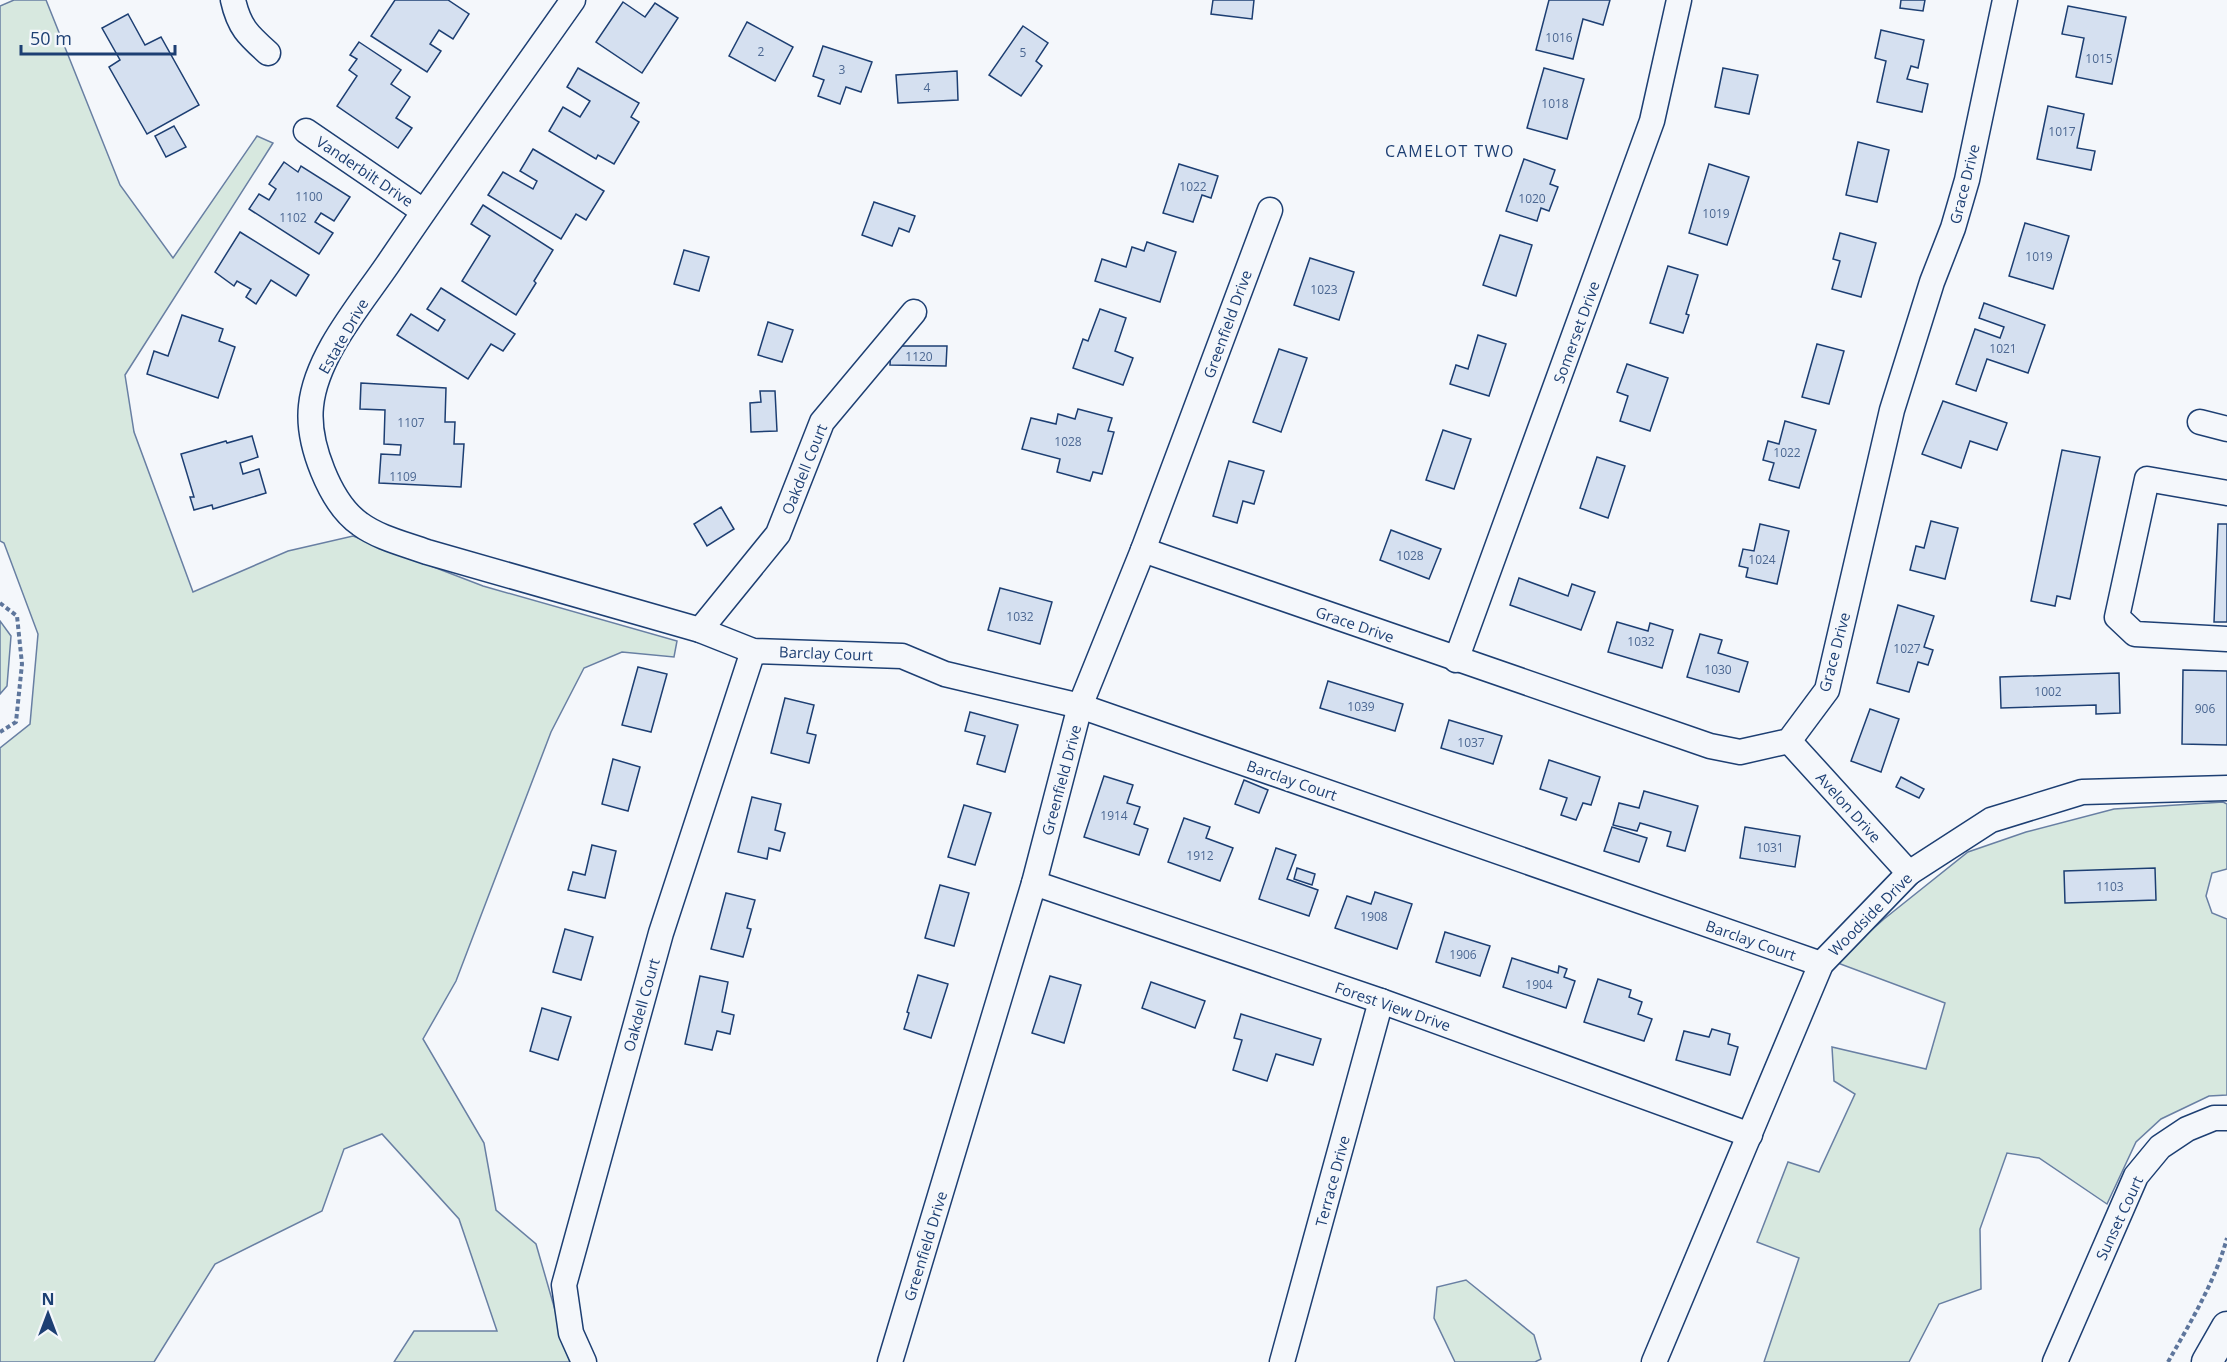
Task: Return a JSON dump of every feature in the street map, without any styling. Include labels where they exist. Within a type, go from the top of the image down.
[{"type":"main road","points":[[2207,1362],[2227,1327]]},
{"type":"street","points":[[233,0],[244,32],[268,53]]},
{"type":"street","name":"Estate Drive","points":[[573,0],[423,211],[342,332],[321,368],[311,407],[314,443],[324,473],[338,501],[359,524],[427,552],[700,630],[753,651]]},
{"type":"street","name":"Somerset Drive","points":[[1456,660],[1652,121],[1679,0]]},
{"type":"street","name":"Grace Drive","points":[[1143,550],[1710,746],[1740,752],[1789,741],[1827,690],[1892,410],[1967,180],[2005,0]]},
{"type":"street","name":"Vanderbilt Drive","points":[[306,131],[423,211]]},
{"type":"street","name":"Greenfield Drive","points":[[890,1362],[1034,884],[1080,706],[1143,550],[1270,210]]},
{"type":"street","name":"Oakdell Court","points":[[700,630],[778,534],[822,422],[914,312]]},
{"type":"street","points":[[2200,422],[2227,429]]},
{"type":"street","points":[[2227,493],[2146,479],[2117,617],[2134,634],[2227,639]]},
{"type":"street","name":"Oakdell Court","points":[[584,1362],[572,1333],[564,1285],[661,933],[753,651]]},
{"type":"street","name":"Barclay Court","points":[[753,651],[902,656],[945,674],[1080,706],[1821,964]]},
{"type":"street","name":"Avelon Drive","points":[[1789,741],[1909,873]]},
{"type":"street","name":"Woodside Drive","points":[[1654,1362],[1821,964],[1909,873],[1991,820],[2082,792],[2227,788]]},
{"type":"street","name":"Forest View Drive","points":[[1034,884],[1381,1001],[1750,1134]]},
{"type":"street","name":"Terrace Drive","points":[[1282,1362],[1381,1001]]},
{"type":"street","name":"Sunset Court","points":[[2055,1362],[2136,1176],[2160,1147],[2187,1129],[2214,1118],[2227,1118]]},
{"type":"path","points":[[0,603],[17,616],[22,664],[16,722],[0,732]]},
{"type":"path","points":[[2168,1362],[2193,1317],[2223,1254],[2227,1239]]},
{"type":"shaded area","points":[[14,0],[46,0],[120,185],[173,258],[257,136],[273,143],[125,375],[134,432],[193,592],[288,551],[353,536],[483,586],[677,641],[674,657],[622,652],[584,668],[551,732],[456,981],[423,1039],[484,1143],[496,1210],[536,1244],[570,1362],[394,1362],[414,1331],[497,1331],[459,1219],[382,1134],[344,1149],[322,1211],[215,1264],[154,1362],[0,1362],[0,748],[30,724],[38,634],[4,543],[0,541],[0,6]]},
{"type":"shaded area","points":[[0,621],[11,636],[7,686],[0,694]]},
{"type":"shaded area","points":[[2223,802],[2227,804],[2227,869],[2212,873],[2206,896],[2212,913],[2227,919],[2227,1095],[2209,1096],[2161,1119],[2136,1142],[2107,1204],[2039,1158],[2007,1153],[1980,1229],[1981,1289],[1939,1304],[1909,1362],[1764,1362],[1799,1258],[1757,1242],[1788,1162],[1819,1172],[1855,1094],[1834,1081],[1832,1047],[1926,1069],[1945,1003],[1835,962],[1884,919],[1968,852],[2026,832],[2114,809]]},
{"type":"shaded area","points":[[1466,1280],[1534,1335],[1541,1359],[1535,1362],[1455,1362],[1434,1318],[1437,1287]]},
{"type":"building","points":[[395,0],[448,0],[469,14],[453,39],[439,30],[430,44],[441,51],[427,72],[371,36]]},
{"type":"building","points":[[1213,0],[1254,0],[1252,19],[1211,14]]},
{"type":"building","points":[[1549,0],[1610,0],[1603,25],[1583,19],[1573,59],[1536,50]]},
{"type":"building","points":[[1901,0],[1925,0],[1923,11],[1900,8]]},
{"type":"building","points":[[623,2],[645,17],[655,3],[678,18],[642,73],[596,42]]},
{"type":"building","points":[[2068,6],[2126,17],[2112,84],[2076,77],[2084,38],[2062,34]]},
{"type":"building","points":[[128,14],[145,45],[161,37],[199,105],[147,134],[109,67],[120,60],[102,28]]},
{"type":"building","points":[[747,22],[793,47],[775,81],[729,56]]},
{"type":"building","points":[[1023,26],[1048,43],[1036,61],[1042,66],[1021,96],[989,75]]},
{"type":"building","points":[[1881,30],[1924,40],[1918,68],[1911,66],[1907,79],[1928,84],[1922,112],[1877,102],[1886,61],[1875,58]]},
{"type":"building","points":[[359,42],[401,70],[391,84],[410,97],[396,118],[412,128],[398,148],[337,106],[357,76],[349,70],[357,59],[350,55]]},
{"type":"building","points":[[823,46],[872,62],[861,92],[846,87],[840,104],[818,96],[824,80],[813,76]]},
{"type":"building","points":[[578,68],[639,103],[631,117],[639,122],[614,164],[598,155],[596,159],[549,131],[563,107],[580,117],[590,101],[567,87]]},
{"type":"building","points":[[1544,68],[1584,79],[1567,139],[1527,128]]},
{"type":"building","points":[[1723,68],[1758,75],[1749,114],[1715,107]]},
{"type":"building","points":[[957,71],[958,100],[898,103],[896,75]]},
{"type":"building","points":[[2048,106],[2084,114],[2077,148],[2095,151],[2091,170],[2037,159]]},
{"type":"building","points":[[174,126],[186,147],[166,157],[155,136]]},
{"type":"building","points":[[1858,142],[1889,150],[1877,202],[1846,195]]},
{"type":"building","points":[[533,149],[604,191],[586,220],[576,214],[561,239],[488,195],[503,172],[533,189],[537,181],[520,171]]},
{"type":"building","points":[[1524,159],[1555,170],[1550,184],[1558,187],[1549,211],[1541,208],[1537,221],[1506,211]]},
{"type":"building","points":[[284,162],[298,172],[301,166],[350,197],[334,221],[321,213],[315,222],[333,233],[319,254],[249,209],[259,194],[269,200],[276,189],[269,184]]},
{"type":"building","points":[[1179,164],[1218,176],[1211,198],[1202,195],[1193,222],[1163,213]]},
{"type":"building","points":[[1709,164],[1749,177],[1727,245],[1689,233]]},
{"type":"building","points":[[874,202],[915,216],[909,232],[899,228],[892,246],[862,235]]},
{"type":"building","points":[[483,205],[553,250],[516,315],[462,281],[490,236],[471,224]]},
{"type":"building","points":[[2025,223],[2069,236],[2053,289],[2009,276]]},
{"type":"building","points":[[240,232],[309,275],[296,296],[271,280],[256,304],[246,297],[251,289],[237,281],[234,286],[215,272]]},
{"type":"building","points":[[1840,233],[1876,243],[1861,297],[1832,289],[1840,261],[1833,259]]},
{"type":"building","points":[[1500,235],[1532,245],[1516,296],[1483,285]]},
{"type":"building","points":[[1147,242],[1176,252],[1160,302],[1095,281],[1102,259],[1126,267],[1132,247],[1144,251]]},
{"type":"building","points":[[684,250],[709,257],[699,291],[674,284]]},
{"type":"building","points":[[1310,258],[1354,272],[1339,320],[1294,305]]},
{"type":"building","points":[[1668,266],[1698,275],[1686,314],[1689,315],[1683,333],[1650,323]]},
{"type":"building","points":[[441,288],[515,334],[503,351],[491,344],[468,379],[397,335],[411,314],[438,331],[445,320],[427,309]]},
{"type":"building","points":[[1984,303],[2045,325],[2028,373],[1987,359],[1976,391],[1956,384],[1975,329],[2000,338],[2004,327],[1979,318]]},
{"type":"building","points":[[1100,309],[1126,318],[1115,351],[1133,358],[1123,385],[1073,368],[1083,339],[1088,341]]},
{"type":"building","points":[[182,315],[223,329],[219,341],[235,347],[218,398],[147,374],[154,351],[168,356]]},
{"type":"building","points":[[768,322],[793,330],[782,362],[758,355]]},
{"type":"building","points":[[1478,335],[1506,344],[1489,396],[1450,384],[1456,365],[1468,369]]},
{"type":"building","points":[[1817,344],[1844,351],[1829,404],[1802,397]]},
{"type":"building","points":[[891,346],[947,346],[946,366],[890,365]]},
{"type":"building","points":[[1279,349],[1307,358],[1281,432],[1253,422]]},
{"type":"building","points":[[1627,364],[1668,378],[1650,431],[1620,421],[1628,396],[1617,392]]},
{"type":"building","points":[[361,383],[446,388],[445,422],[455,422],[454,444],[464,444],[461,487],[379,483],[381,454],[400,455],[401,445],[384,444],[385,410],[360,409]]},
{"type":"building","points":[[760,391],[775,391],[777,431],[751,432],[750,403],[761,402]]},
{"type":"building","points":[[1943,401],[2007,423],[1997,450],[1970,441],[1961,468],[1922,454]]},
{"type":"building","points":[[1078,409],[1112,418],[1108,431],[1114,432],[1102,474],[1093,472],[1090,481],[1057,472],[1060,459],[1022,449],[1031,418],[1056,424],[1058,414],[1075,419]]},
{"type":"building","points":[[1785,421],[1816,430],[1799,488],[1769,480],[1774,463],[1763,460],[1768,441],[1779,444]]},
{"type":"building","points":[[1443,430],[1471,439],[1454,489],[1426,480]]},
{"type":"building","points":[[252,436],[258,457],[240,463],[243,474],[259,469],[266,493],[213,509],[212,505],[194,510],[190,497],[194,497],[181,454]]},
{"type":"building","points":[[2062,450],[2100,457],[2070,599],[2057,596],[2055,606],[2031,601]]},
{"type":"building","points":[[1597,457],[1625,466],[1608,518],[1580,508]]},
{"type":"building","points":[[1229,461],[1264,471],[1254,504],[1243,501],[1237,523],[1213,516]]},
{"type":"building","points":[[721,507],[734,529],[707,546],[694,524]]},
{"type":"building","points":[[1931,521],[1958,528],[1945,579],[1910,570],[1916,546],[1924,548]]},
{"type":"building","points":[[1760,524],[1789,531],[1777,584],[1746,577],[1748,568],[1739,566],[1743,549],[1754,551]]},
{"type":"building","points":[[2218,524],[2227,524],[2227,622],[2214,622]]},
{"type":"building","points":[[1391,530],[1441,549],[1429,579],[1380,560]]},
{"type":"building","points":[[1519,578],[1568,596],[1572,584],[1595,592],[1581,630],[1510,605]]},
{"type":"building","points":[[1000,588],[1052,602],[1040,644],[988,630]]},
{"type":"building","points":[[1898,605],[1934,616],[1924,647],[1933,650],[1928,665],[1918,662],[1909,692],[1877,683]]},
{"type":"building","points":[[1617,622],[1648,631],[1650,623],[1673,630],[1662,668],[1608,652]]},
{"type":"building","points":[[1700,634],[1722,640],[1718,653],[1748,662],[1739,692],[1687,677]]},
{"type":"building","points":[[638,667],[667,674],[651,732],[622,725]]},
{"type":"building","points":[[2183,670],[2227,671],[2227,745],[2182,744]]},
{"type":"building","points":[[2119,673],[2120,713],[2096,714],[2096,705],[2001,708],[2000,677]]},
{"type":"building","points":[[1328,681],[1403,704],[1395,731],[1320,708]]},
{"type":"building","points":[[785,698],[814,705],[807,733],[816,735],[809,763],[771,753]]},
{"type":"building","points":[[1870,709],[1899,719],[1881,772],[1851,761]]},
{"type":"building","points":[[970,712],[1018,725],[1005,772],[977,764],[985,736],[965,731]]},
{"type":"building","points":[[1449,720],[1502,736],[1493,764],[1441,748]]},
{"type":"building","points":[[613,759],[640,767],[628,811],[602,804]]},
{"type":"building","points":[[1549,760],[1600,777],[1591,805],[1583,803],[1576,820],[1561,815],[1567,798],[1540,789]]},
{"type":"building","points":[[1104,776],[1133,785],[1127,803],[1140,807],[1134,824],[1148,829],[1139,855],[1084,837]]},
{"type":"building","points":[[1901,777],[1924,789],[1919,798],[1896,787]]},
{"type":"building","points":[[1244,780],[1268,790],[1259,813],[1235,804]]},
{"type":"building","points":[[1644,791],[1698,806],[1685,851],[1667,846],[1671,832],[1640,823],[1637,831],[1613,825],[1619,803],[1639,808]]},
{"type":"building","points":[[752,797],[781,804],[775,830],[785,833],[780,851],[769,848],[767,859],[738,852]]},
{"type":"building","points":[[964,805],[991,813],[975,865],[948,857]]},
{"type":"building","points":[[1184,818],[1210,827],[1206,838],[1233,848],[1220,881],[1168,862]]},
{"type":"building","points":[[1612,827],[1647,838],[1639,862],[1604,851]]},
{"type":"building","points":[[1745,827],[1800,836],[1795,867],[1740,858]]},
{"type":"building","points":[[592,845],[616,851],[605,898],[568,890],[573,872],[585,875]]},
{"type":"building","points":[[1276,848],[1296,855],[1287,879],[1318,890],[1309,916],[1259,899]]},
{"type":"building","points":[[1297,868],[1315,874],[1312,885],[1294,879]]},
{"type":"building","points":[[2155,868],[2156,900],[2065,903],[2064,871]]},
{"type":"building","points":[[940,885],[969,893],[954,946],[925,938]]},
{"type":"building","points":[[1375,892],[1412,904],[1397,949],[1335,928],[1347,896],[1371,904]]},
{"type":"building","points":[[726,893],[755,900],[747,928],[751,929],[743,957],[711,949]]},
{"type":"building","points":[[565,929],[593,937],[581,980],[553,972]]},
{"type":"building","points":[[1445,932],[1490,946],[1480,976],[1436,962]]},
{"type":"building","points":[[1512,958],[1558,973],[1559,966],[1567,969],[1564,977],[1575,981],[1566,1008],[1503,987]]},
{"type":"building","points":[[918,975],[948,984],[931,1038],[904,1029]]},
{"type":"building","points":[[700,976],[728,982],[722,1012],[734,1015],[730,1034],[717,1031],[712,1050],[685,1044]]},
{"type":"building","points":[[1050,976],[1081,985],[1064,1043],[1032,1033]]},
{"type":"building","points":[[1598,979],[1631,990],[1629,997],[1642,1002],[1638,1014],[1652,1019],[1644,1041],[1584,1022]]},
{"type":"building","points":[[1151,982],[1205,1001],[1195,1028],[1142,1008]]},
{"type":"building","points":[[542,1008],[571,1017],[558,1060],[530,1051]]},
{"type":"building","points":[[1241,1014],[1321,1039],[1313,1065],[1276,1054],[1267,1081],[1233,1070],[1242,1040],[1234,1038]]},
{"type":"building","points":[[1712,1029],[1730,1034],[1728,1044],[1738,1047],[1730,1075],[1676,1060],[1684,1031],[1709,1037]]},
{"type":"district","name":"CAMELOT TWO","points":[[1450,151]]}]
